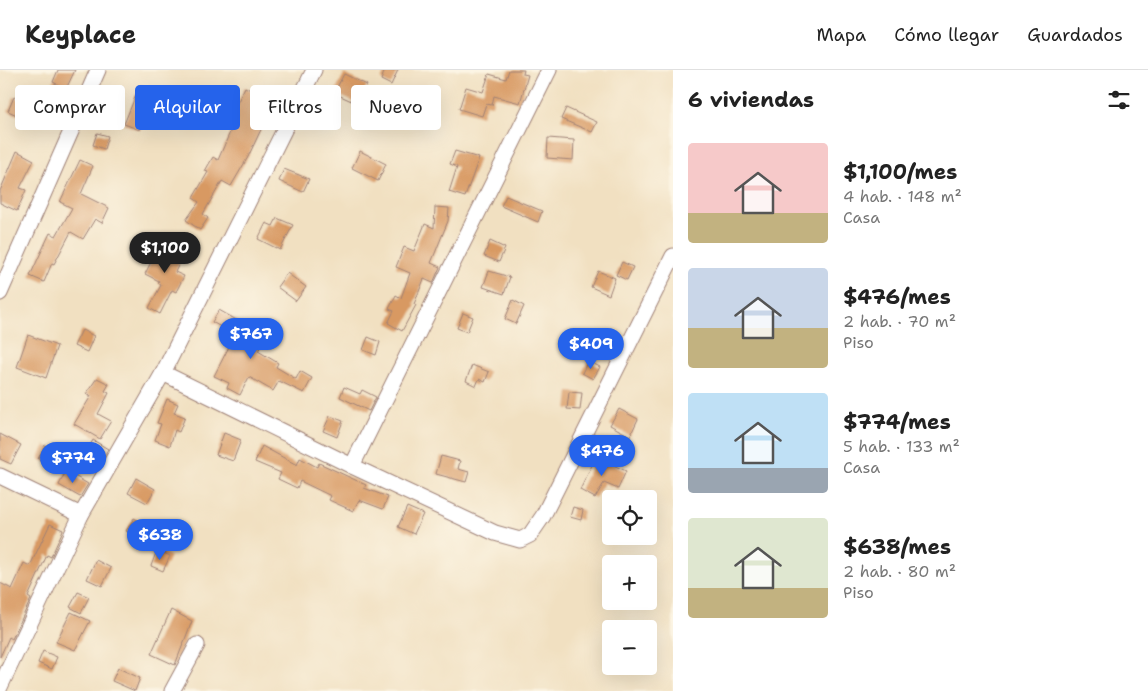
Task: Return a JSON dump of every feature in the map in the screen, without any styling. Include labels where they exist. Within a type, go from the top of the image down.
[{"type":"street","points":[[0,293],[98,70]]},
{"type":"street","points":[[0,687],[81,515],[163,373],[314,70]]},
{"type":"street","points":[[352,466],[549,70]]},
{"type":"street","points":[[163,373],[352,466],[495,533],[520,540],[530,535],[543,516],[673,256]]},
{"type":"street","points":[[0,476],[81,515]]},
{"type":"street","points":[[172,691],[197,645]]},
{"type":"building","points":[[58,70],[75,70],[68,85],[59,85],[53,82]]},
{"type":"building","points":[[385,70],[398,70],[391,85],[381,80]]},
{"type":"building","points":[[509,70],[524,70],[523,74],[528,75],[520,103],[494,96],[492,105],[486,104],[482,116],[459,109],[466,87],[483,92],[489,74],[506,79]]},
{"type":"building","points":[[344,74],[367,85],[351,85],[351,101],[341,96],[341,85],[338,85]]},
{"type":"building","points":[[245,87],[250,90],[250,130],[261,130],[231,186],[222,181],[203,214],[208,218],[200,230],[186,220],[199,202],[193,198],[208,172],[205,171],[213,157],[218,160],[231,130],[240,130],[240,97]]},
{"type":"building","points":[[14,97],[15,97],[15,114],[8,111]]},
{"type":"building","points":[[135,97],[135,128],[125,124]]},
{"type":"building","points":[[566,108],[597,122],[592,132],[561,119]]},
{"type":"building","points":[[97,133],[108,136],[104,149],[93,145]]},
{"type":"building","points":[[548,138],[574,140],[573,160],[547,158]]},
{"type":"building","points":[[17,151],[34,160],[20,188],[26,190],[17,211],[0,203],[0,191]]},
{"type":"building","points":[[360,151],[386,164],[378,181],[352,168]]},
{"type":"building","points":[[455,151],[479,158],[465,197],[449,192],[457,167],[450,164]]},
{"type":"building","points":[[80,160],[93,166],[81,194],[109,208],[102,223],[95,219],[83,239],[71,232],[54,264],[52,263],[44,282],[30,276],[50,233],[56,236],[72,208],[60,202]]},
{"type":"building","points":[[284,169],[309,179],[303,192],[279,181]]},
{"type":"building","points":[[506,196],[542,211],[538,222],[501,206]]},
{"type":"building","points":[[435,207],[449,208],[448,221],[431,263],[440,267],[433,283],[424,279],[414,304],[416,305],[402,331],[388,323],[394,311],[389,309],[396,295],[401,298],[410,273],[396,267],[404,247],[414,251],[425,224],[434,228]]},
{"type":"building","points":[[277,218],[293,225],[280,250],[258,239],[266,223],[273,226]]},
{"type":"building","points":[[490,241],[505,248],[499,262],[484,256]]},
{"type":"building","points":[[161,242],[184,254],[175,272],[184,276],[176,292],[172,290],[160,314],[149,308],[161,285],[158,283],[159,281],[145,274]]},
{"type":"building","points":[[622,262],[633,267],[627,280],[616,275]]},
{"type":"building","points":[[489,271],[510,277],[504,294],[483,287]]},
{"type":"building","points":[[598,271],[615,278],[609,295],[591,287]]},
{"type":"building","points":[[287,273],[306,287],[296,301],[277,287]]},
{"type":"building","points":[[513,300],[524,306],[516,324],[505,319]]},
{"type":"building","points":[[219,310],[266,337],[258,351],[278,363],[276,367],[296,379],[300,371],[312,378],[304,393],[279,381],[273,391],[249,377],[240,395],[227,388],[229,383],[214,376],[235,335],[212,322]]},
{"type":"building","points":[[463,313],[473,317],[467,332],[457,328]]},
{"type":"building","points":[[82,330],[94,336],[87,352],[74,346]]},
{"type":"building","points":[[28,335],[57,346],[46,378],[17,367]]},
{"type":"building","points":[[368,337],[380,342],[376,355],[363,350]]},
{"type":"building","points":[[588,361],[600,367],[593,379],[582,373]]},
{"type":"building","points":[[472,365],[489,372],[485,382],[479,379],[476,386],[466,381]]},
{"type":"building","points":[[97,378],[109,384],[105,391],[109,393],[98,414],[111,421],[100,439],[74,424],[91,396],[86,394]]},
{"type":"building","points":[[344,387],[360,394],[362,390],[376,397],[369,411],[340,397]]},
{"type":"building","points":[[569,392],[582,393],[580,410],[567,409]]},
{"type":"building","points":[[167,399],[178,404],[174,413],[185,417],[179,432],[175,430],[170,446],[155,440],[161,424],[157,423]]},
{"type":"building","points":[[619,409],[638,419],[630,436],[610,425]]},
{"type":"building","points":[[330,416],[343,421],[337,437],[323,431]]},
{"type":"building","points":[[224,433],[241,440],[233,461],[216,455]]},
{"type":"building","points":[[0,434],[21,445],[11,464],[0,459]]},
{"type":"building","points":[[93,440],[108,449],[101,462],[85,454]]},
{"type":"building","points":[[45,445],[54,450],[48,463],[38,459]]},
{"type":"building","points":[[262,446],[297,465],[300,458],[317,467],[319,463],[366,485],[364,488],[388,497],[383,509],[359,500],[353,511],[329,500],[331,496],[300,481],[297,488],[278,479],[281,473],[255,462]]},
{"type":"building","points":[[441,456],[460,461],[458,469],[469,472],[466,482],[436,474]]},
{"type":"building","points":[[596,457],[626,471],[618,489],[604,483],[595,498],[580,490]]},
{"type":"building","points":[[66,471],[88,484],[80,497],[59,485]]},
{"type":"building","points":[[136,478],[155,489],[147,503],[128,493]]},
{"type":"building","points":[[407,507],[423,514],[414,534],[398,527]]},
{"type":"building","points":[[573,507],[583,510],[581,520],[570,517]]},
{"type":"building","points":[[134,518],[149,527],[142,540],[126,531]]},
{"type":"building","points":[[50,524],[63,530],[51,557],[47,555],[28,597],[31,599],[12,639],[9,637],[0,657],[0,583],[12,589],[24,563],[30,566]]},
{"type":"building","points":[[157,550],[170,556],[163,571],[151,566]]},
{"type":"building","points":[[96,560],[111,568],[102,586],[87,579]]},
{"type":"building","points":[[78,592],[89,597],[81,613],[70,607]]},
{"type":"building","points":[[171,610],[192,621],[175,665],[151,654]]},
{"type":"building","points":[[71,612],[90,621],[75,650],[56,642]]},
{"type":"building","points":[[43,651],[57,657],[52,669],[38,663]]},
{"type":"building","points":[[118,668],[140,678],[135,691],[112,681]]}]
